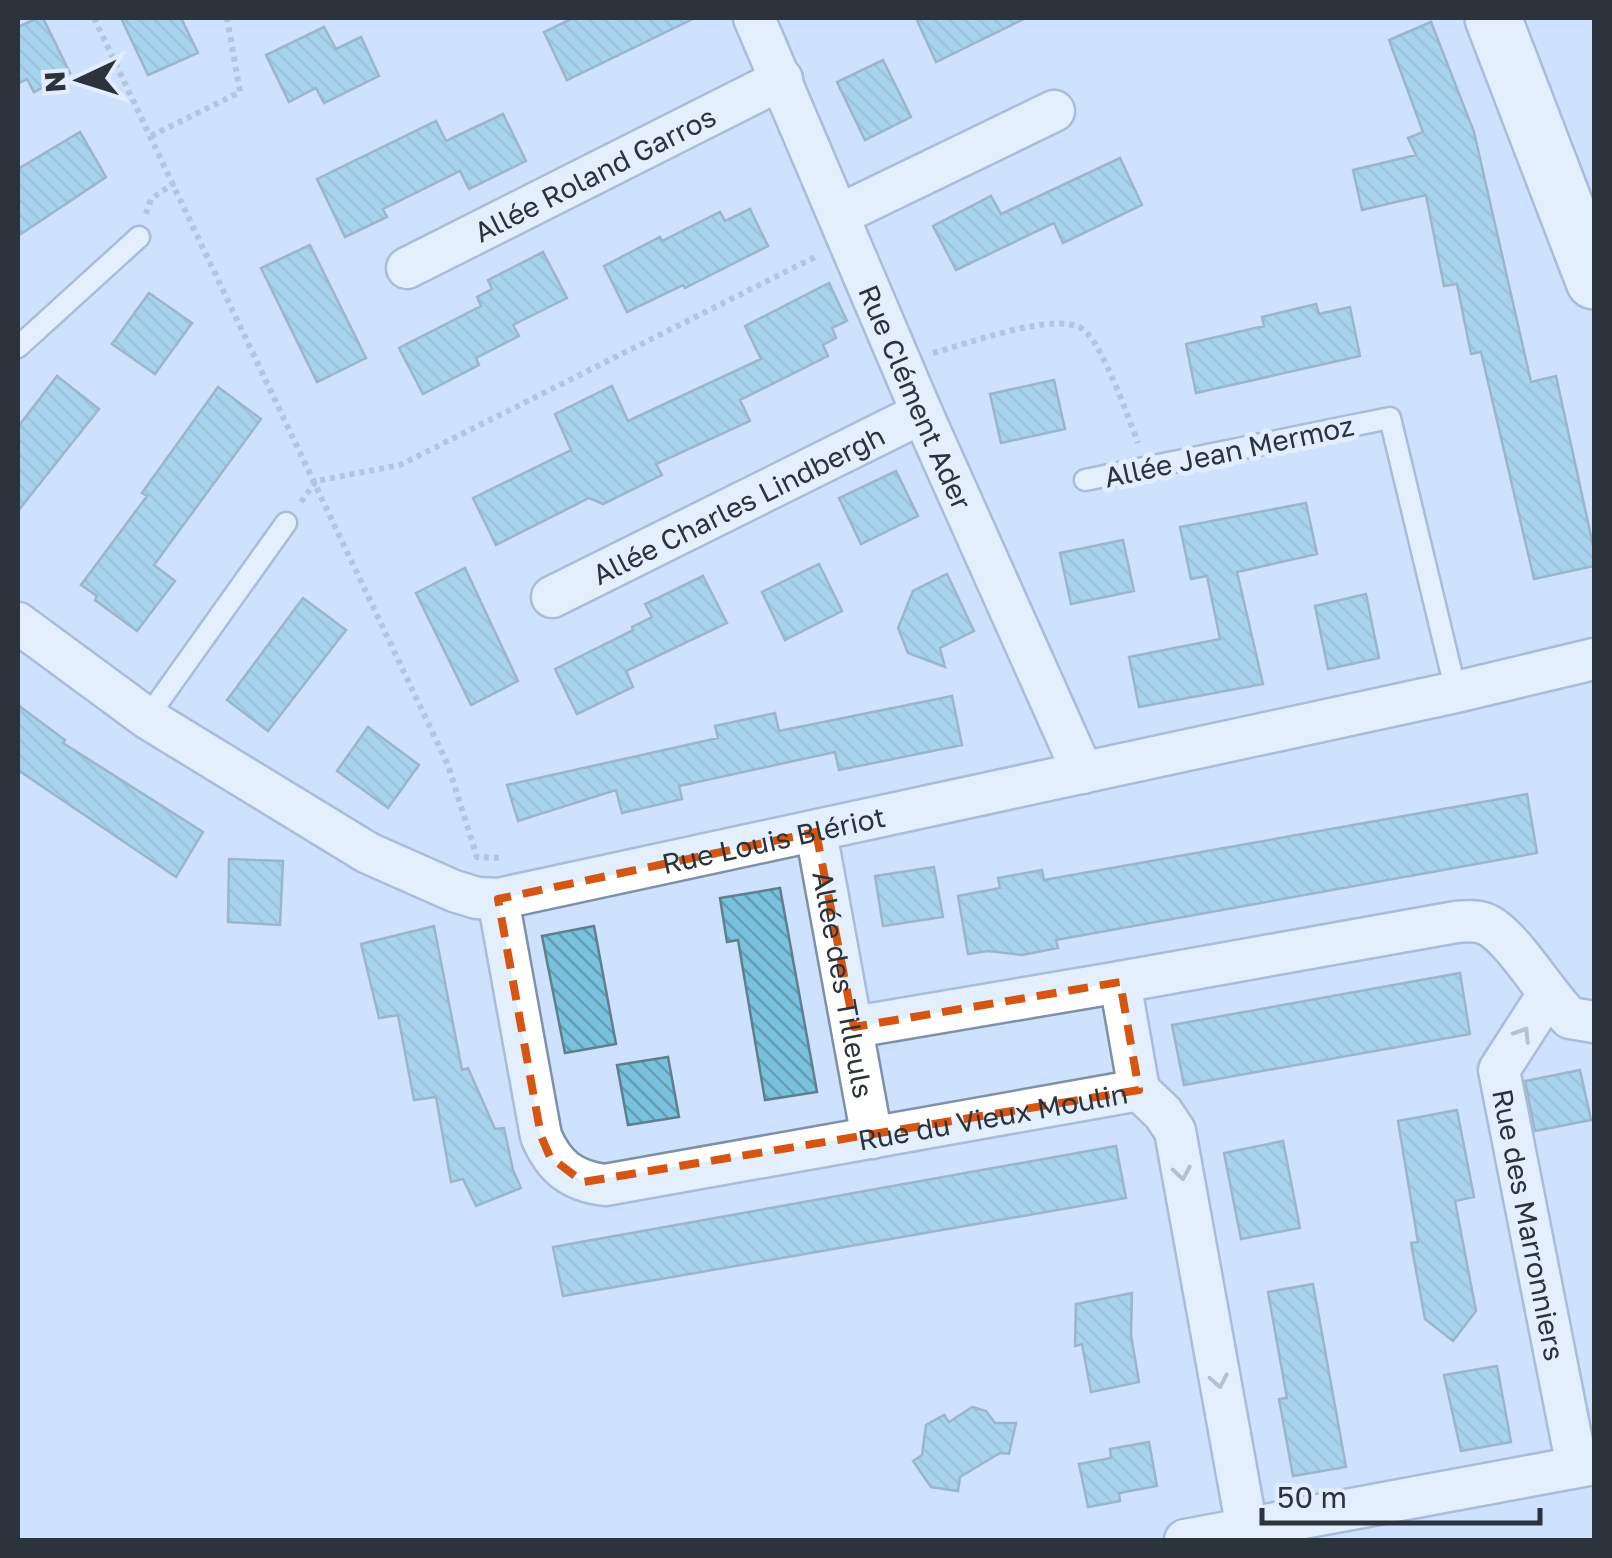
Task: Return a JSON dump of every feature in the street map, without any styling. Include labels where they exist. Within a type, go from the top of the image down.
[{"type":"main road","points":[[1493,18],[1594,281]]},
{"type":"street","name":"Rue Clément Ader","points":[[754,18],[922,413],[1083,773]]},
{"type":"street","name":"Allée Roland Garros","points":[[407,268],[782,78]]},
{"type":"street","points":[[844,228],[1054,111]]},
{"type":"street","name":"Allée Charles Lindbergh","points":[[552,596],[922,413]]},
{"type":"street","name":"Rue Louis Blériot","points":[[18,622],[146,718],[368,853],[454,891],[498,899],[1594,659]]},
{"type":"street","name":"Allée des Tilleuls","points":[[816,832],[872,1138]]},
{"type":"street","name":"Rue du Vieux Moulin","points":[[498,899],[542,1136],[550,1157],[568,1174],[584,1182],[605,1185],[1139,1090],[1120,982]]},
{"type":"street","points":[[854,1027],[1469,920],[1488,925],[1502,937],[1570,1018],[1594,1022]]},
{"type":"street","name":"Rue des Marronniers","points":[[1548,994],[1500,1070],[1586,1466]]},
{"type":"street","points":[[1139,1090],[1163,1113],[1174,1131],[1247,1530]]},
{"type":"street","points":[[1185,1540],[1586,1466]]},
{"type":"lane","points":[[18,346],[140,236]]},
{"type":"lane","name":"Allée Jean Mermoz","points":[[1085,480],[1390,418],[1456,692]]},
{"type":"lane","points":[[146,718],[286,523]]},
{"type":"path","points":[[94,18],[448,765],[478,857],[493,856],[524,869],[546,869],[550,889]]},
{"type":"path","points":[[151,136],[240,92],[227,18]]},
{"type":"path","points":[[140,236],[151,198],[174,184]]},
{"type":"path","points":[[316,481],[400,465],[844,228]]},
{"type":"path","points":[[900,361],[1053,322],[1083,328],[1095,343],[1147,467]]},
{"type":"highlighted area","points":[[816,832],[854,1027],[1120,982],[1139,1090],[583,1182],[550,1157],[541,1136],[498,899]]},
{"type":"building","points":[[43,18],[70,73],[34,92],[27,79],[18,84],[18,27]]},
{"type":"building","points":[[121,18],[181,18],[198,53],[148,75]]},
{"type":"building","points":[[573,18],[695,18],[567,80],[544,32]]},
{"type":"building","points":[[916,18],[1026,18],[936,62]]},
{"type":"building","points":[[1431,22],[1474,132],[1531,382],[1556,376],[1594,550],[1594,566],[1534,579],[1481,352],[1471,354],[1457,284],[1444,286],[1426,195],[1362,210],[1353,170],[1416,155],[1408,138],[1423,132],[1389,40]]},
{"type":"building","points":[[324,27],[336,49],[361,37],[379,76],[324,103],[316,88],[289,102],[266,55]]},
{"type":"building","points":[[883,60],[911,117],[865,140],[837,82]]},
{"type":"building","points":[[503,114],[526,161],[469,189],[460,171],[383,209],[387,217],[345,237],[317,179],[436,121],[446,141]]},
{"type":"building","points":[[80,132],[106,177],[18,236],[18,169]]},
{"type":"building","points":[[1120,158],[1142,205],[1063,243],[1054,223],[956,270],[933,226],[991,196],[1001,214]]},
{"type":"building","points":[[750,209],[768,246],[627,312],[604,266],[720,212],[725,221]]},
{"type":"building","points":[[310,245],[366,358],[317,382],[261,268]]},
{"type":"building","points":[[543,252],[567,298],[513,325],[519,336],[476,358],[479,365],[423,394],[399,348],[481,306],[477,297],[492,289],[488,280]]},
{"type":"building","points":[[829,283],[847,321],[832,328],[836,338],[823,345],[828,356],[740,400],[750,421],[656,464],[662,475],[603,504],[589,498],[496,545],[473,498],[571,450],[555,414],[612,386],[628,421],[761,359],[745,326]]},
{"type":"building","points":[[149,293],[192,323],[155,374],[112,344]]},
{"type":"building","points":[[1316,304],[1319,314],[1350,307],[1360,356],[1196,393],[1186,344],[1264,326],[1262,317]]},
{"type":"building","points":[[57,376],[99,409],[18,511],[18,427]]},
{"type":"building","points":[[1054,380],[1065,429],[1001,443],[990,394]]},
{"type":"building","points":[[218,387],[261,419],[154,565],[175,581],[137,631],[81,585],[147,496],[142,493]]},
{"type":"building","points":[[896,471],[918,516],[861,544],[839,498]]},
{"type":"building","points":[[1306,503],[1317,554],[1237,572],[1263,684],[1139,707],[1129,657],[1220,639],[1207,576],[1191,579],[1180,527]]},
{"type":"building","points":[[1123,540],[1134,591],[1071,604],[1060,553]]},
{"type":"building","points":[[819,564],[842,611],[785,640],[762,592]]},
{"type":"building","points":[[465,568],[518,681],[471,705],[416,593]]},
{"type":"building","points":[[947,574],[974,631],[940,648],[945,667],[908,653],[898,628],[913,591]]},
{"type":"building","points":[[703,576],[727,623],[626,671],[633,687],[577,714],[555,669],[633,630],[632,627],[652,617],[645,604]]},
{"type":"building","points":[[1366,594],[1379,658],[1328,669],[1315,606]]},
{"type":"building","points":[[303,598],[346,630],[268,731],[227,700]]},
{"type":"building","points":[[952,696],[962,745],[839,770],[835,752],[679,786],[682,799],[622,813],[616,790],[518,821],[507,785],[718,738],[715,726],[775,713],[779,731]]},
{"type":"building","points":[[18,705],[65,740],[63,743],[203,832],[176,877],[18,770]]},
{"type":"building","points":[[368,727],[419,765],[388,808],[337,771]]},
{"type":"building","points":[[1527,794],[1537,853],[1056,940],[1058,948],[1022,955],[988,951],[968,954],[958,896],[1000,888],[998,878],[1042,870],[1044,880]]},
{"type":"building","points":[[229,859],[283,861],[280,925],[228,922]]},
{"type":"building","points":[[934,867],[943,917],[883,926],[875,876]]},
{"type":"building","points":[[780,888],[817,1092],[765,1100],[738,940],[727,942],[720,898]]},
{"type":"building","points":[[434,926],[462,1070],[468,1068],[495,1129],[504,1128],[521,1188],[476,1206],[463,1179],[451,1182],[436,1097],[414,1100],[398,1015],[379,1018],[361,944]]},
{"type":"building","points":[[594,926],[616,1044],[565,1053],[542,936]]},
{"type":"building","points":[[1460,973],[1470,1034],[1184,1085],[1172,1025]]},
{"type":"building","points":[[668,1057],[679,1117],[628,1125],[617,1065]]},
{"type":"building","points":[[1580,1070],[1591,1120],[1535,1131],[1525,1081]]},
{"type":"building","points":[[1457,1110],[1474,1197],[1455,1201],[1476,1311],[1453,1341],[1425,1319],[1411,1243],[1418,1242],[1398,1121]]},
{"type":"building","points":[[1283,1141],[1300,1228],[1241,1239],[1224,1153]]},
{"type":"building","points":[[1116,1146],[1126,1198],[563,1296],[553,1247]]},
{"type":"building","points":[[1313,1284],[1346,1467],[1293,1476],[1279,1399],[1287,1398],[1268,1292]]},
{"type":"building","points":[[1132,1293],[1131,1335],[1139,1382],[1091,1392],[1082,1344],[1075,1346],[1076,1304]]},
{"type":"building","points":[[1497,1366],[1511,1442],[1461,1451],[1444,1375]]},
{"type":"building","points":[[972,1407],[986,1411],[995,1423],[1016,1423],[1009,1454],[1000,1453],[960,1477],[958,1491],[931,1487],[913,1461],[922,1455],[926,1425],[944,1415],[949,1422]]},
{"type":"building","points":[[1149,1442],[1157,1486],[1119,1493],[1120,1501],[1088,1507],[1079,1464],[1111,1458],[1110,1449]]}]
